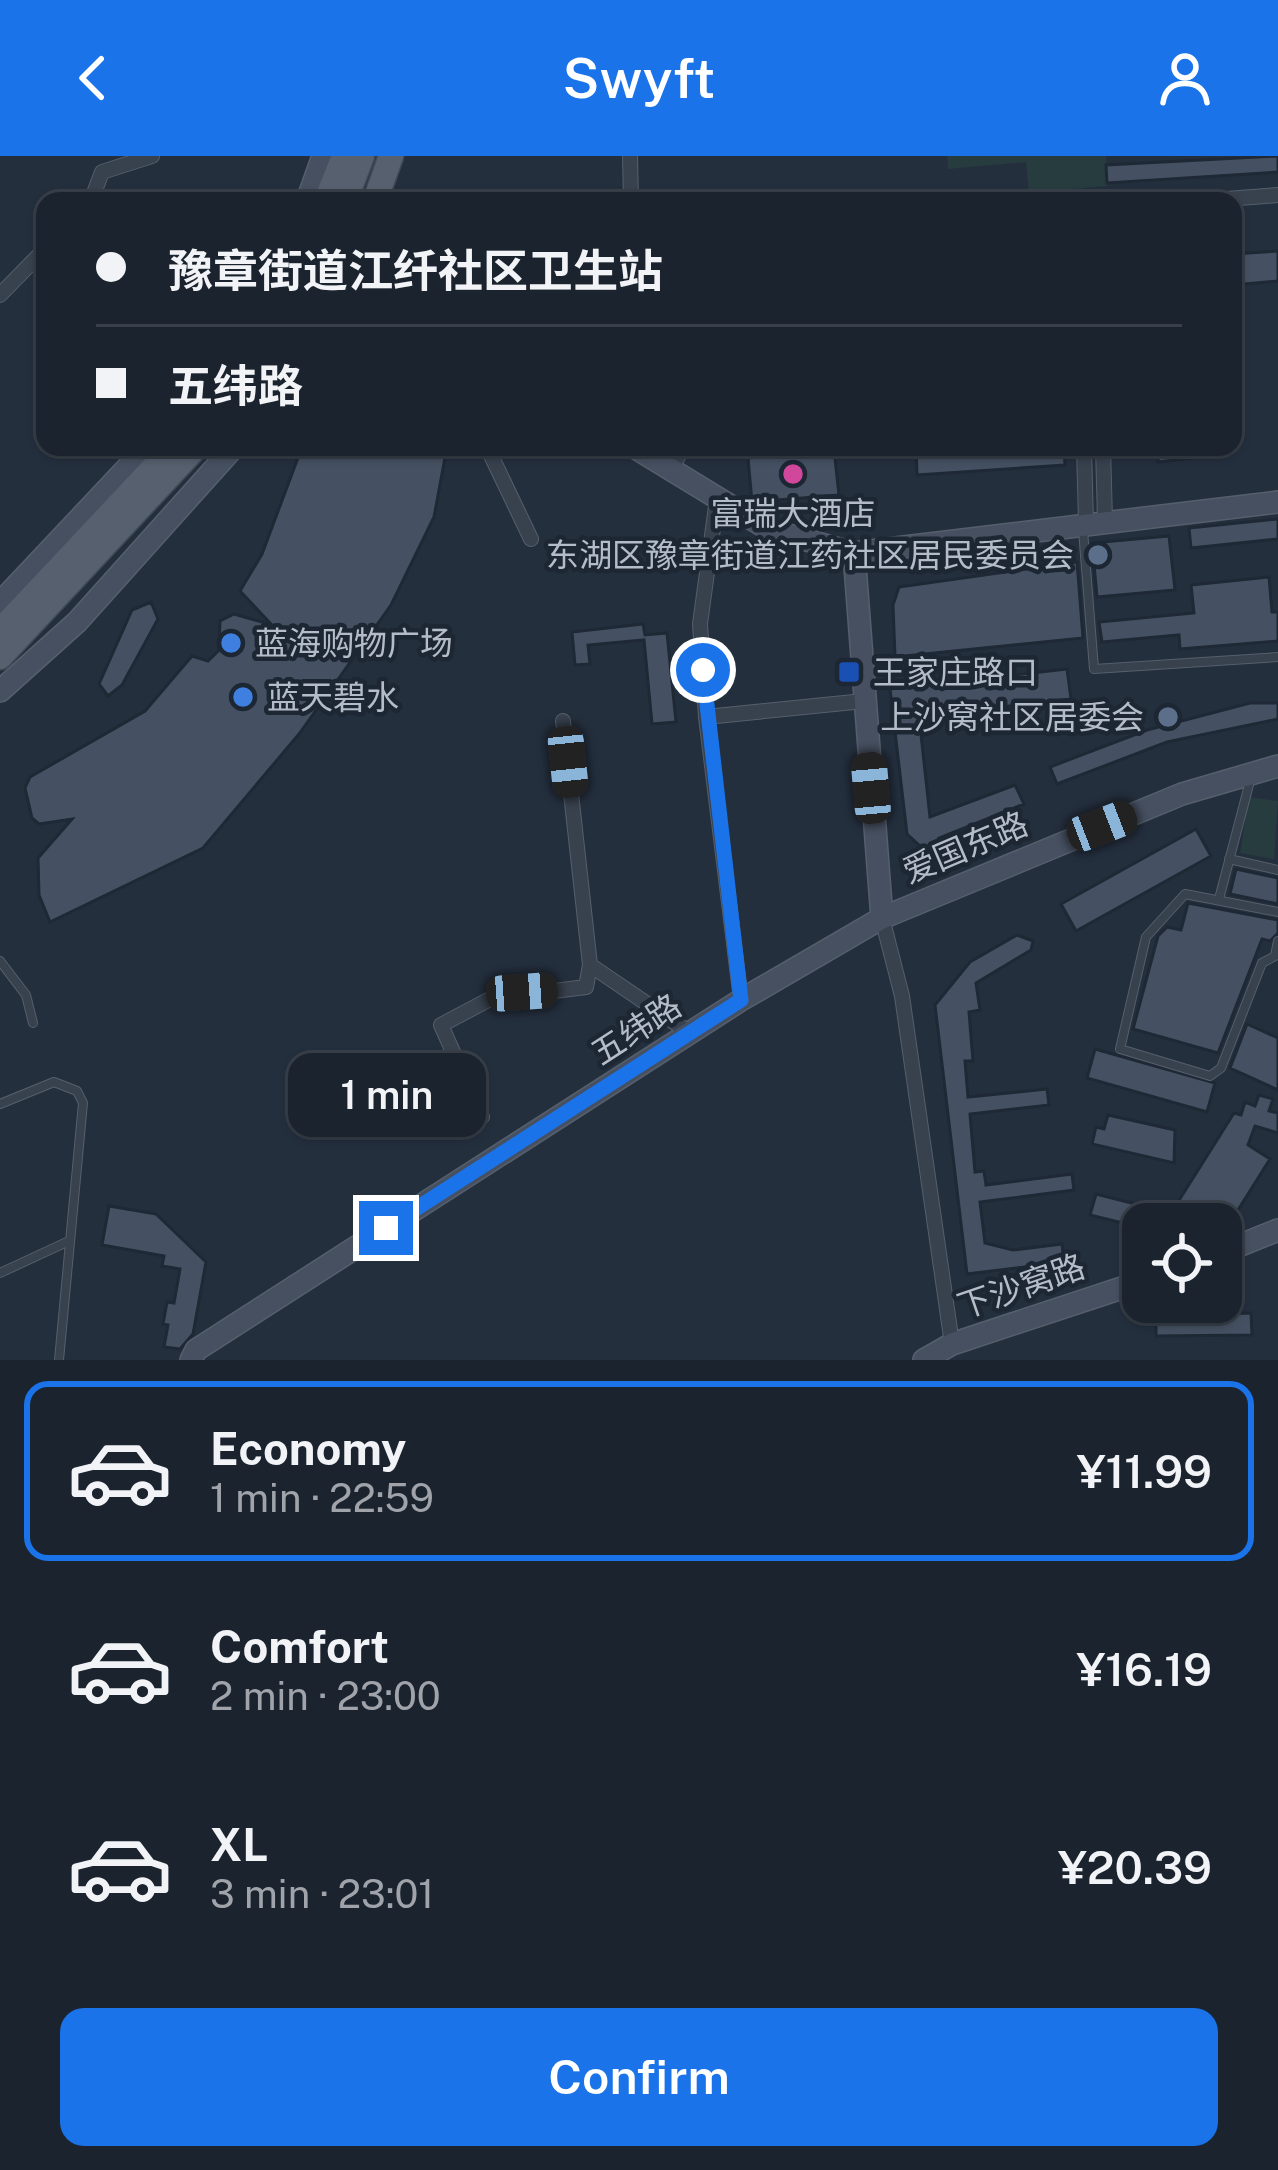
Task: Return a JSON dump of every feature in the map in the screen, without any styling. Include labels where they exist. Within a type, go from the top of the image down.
[{"type":"main road","points":[[330,192],[344,156]]},
{"type":"main road","points":[[348,192],[362,156]]},
{"type":"main road","points":[[378,192],[391,156]]},
{"type":"main road","points":[[0,631],[165,456]]},
{"type":"main road","points":[[0,657],[188,456]]},
{"type":"street","points":[[94,192],[102,172],[152,156]]},
{"type":"street","points":[[310,192],[323,156]]},
{"type":"street","points":[[630,156],[632,192]]},
{"type":"street","points":[[1242,198],[1278,195]]},
{"type":"street","points":[[0,295],[36,258]]},
{"type":"street","points":[[0,603],[139,456]]},
{"type":"street","points":[[0,691],[77,622],[226,456]]},
{"type":"street","points":[[491,456],[531,539]]},
{"type":"street","points":[[648,456],[770,530],[854,554],[1278,502]]},
{"type":"street","points":[[671,470],[678,456]]},
{"type":"street","points":[[1085,456],[1091,522]]},
{"type":"street","points":[[1091,522],[1102,456]]},
{"type":"street","points":[[717,499],[700,624],[706,717],[741,1000]]},
{"type":"street","points":[[854,554],[881,918],[902,996],[952,1344]]},
{"type":"street","points":[[706,717],[864,701]]},
{"type":"street","points":[[482,1117],[442,1025],[490,999],[586,987],[590,965],[563,722]]},
{"type":"street","name":"爱国东路","points":[[881,918],[1162,802],[1278,766]]},
{"type":"street","name":"五纬路","points":[[191,1360],[196,1350],[741,1000],[881,918]]},
{"type":"street","points":[[590,965],[690,1033]]},
{"type":"street","points":[[1242,1245],[1278,1230]]},
{"type":"street","name":"下沙窝路","points":[[924,1360],[952,1344],[1122,1287]]},
{"type":"lane","points":[[1091,522],[1094,669],[1278,657]]},
{"type":"lane","points":[[1219,899],[1252,774]]},
{"type":"lane","points":[[1229,859],[1278,870]]},
{"type":"lane","points":[[1278,912],[1189,891],[1146,937],[1120,1048],[1210,1076],[1221,1068],[1262,963],[1275,956],[1278,941]]},
{"type":"lane","points":[[0,961],[26,995],[34,1023]]},
{"type":"lane","points":[[0,1104],[54,1082],[77,1090],[83,1102],[59,1360]]},
{"type":"lane","points":[[0,1273],[70,1240]]},
{"type":"green space","points":[[947,156],[1106,156],[1107,186],[1029,192],[1026,162],[948,169]]},
{"type":"green space","points":[[1249,797],[1278,801],[1274,859],[1240,853]]},
{"type":"building","points":[[1278,156],[1278,172],[1107,183],[1106,165]]},
{"type":"building","points":[[1278,251],[1278,281],[1242,284],[1242,253]]},
{"type":"building","name":"蓝天碧水","points":[[299,456],[445,456],[434,517],[391,605],[299,734],[203,848],[50,922],[39,895],[38,858],[72,819],[39,824],[32,818],[25,788],[30,777],[145,711],[192,656],[208,661],[219,650],[220,621],[234,614],[272,625],[240,591],[262,554]]},
{"type":"building","name":"富瑞大酒店","points":[[835,456],[839,495],[752,502],[748,458]]},
{"type":"building","points":[[916,456],[1064,456],[1065,465],[917,475]]},
{"type":"building","points":[[1158,456],[1210,456],[1158,462]]},
{"type":"building","points":[[1278,519],[1278,539],[1191,548],[1189,528]]},
{"type":"building","points":[[1169,536],[1175,590],[1097,597],[1092,543]]},
{"type":"building","points":[[1077,562],[1083,638],[895,657],[893,605],[899,587]]},
{"type":"building","points":[[1269,577],[1272,612],[1278,612],[1278,641],[1180,649],[1179,635],[1102,642],[1099,622],[1194,613],[1191,585]]},
{"type":"building","points":[[151,602],[158,619],[122,685],[108,696],[99,684],[132,610]]},
{"type":"building","points":[[643,624],[645,635],[667,633],[676,722],[652,724],[644,640],[588,645],[590,664],[575,665],[572,632]]},
{"type":"building","points":[[1067,669],[1071,699],[919,716],[930,817],[1015,785],[1024,804],[939,838],[943,849],[919,845],[907,834],[890,689]]},
{"type":"building","points":[[1250,703],[1278,703],[1278,719],[1167,742],[1057,784],[1050,767],[1147,730]]},
{"type":"building","points":[[1196,829],[1211,856],[1076,931],[1061,904]]},
{"type":"building","points":[[1236,869],[1278,878],[1278,904],[1230,894]]},
{"type":"building","points":[[1188,903],[1278,920],[1278,933],[1270,941],[1262,939],[1218,1053],[1133,1029],[1158,936],[1167,927],[1181,930]]},
{"type":"building","points":[[1017,935],[1033,941],[1031,950],[976,983],[980,1010],[969,1012],[973,1061],[965,1061],[968,1097],[1047,1089],[1049,1105],[970,1114],[975,1172],[984,1171],[986,1185],[1072,1174],[1074,1190],[980,1202],[985,1243],[1013,1250],[1062,1244],[1064,1262],[967,1274],[935,1005],[970,962]]},
{"type":"building","points":[[1247,1024],[1278,1038],[1278,1090],[1230,1068]]},
{"type":"building","points":[[1095,1049],[1215,1083],[1207,1112],[1087,1078]]},
{"type":"building","points":[[1259,1095],[1273,1099],[1269,1111],[1278,1113],[1278,1133],[1255,1126],[1248,1145],[1270,1159],[1242,1204],[1177,1203],[1234,1113],[1241,1115],[1245,1102],[1255,1106]]},
{"type":"building","points":[[1108,1115],[1175,1130],[1174,1163],[1092,1144],[1096,1127],[1104,1129]]},
{"type":"building","points":[[1096,1194],[1132,1203],[1122,1203],[1122,1223],[1090,1215]]},
{"type":"building","points":[[109,1206],[156,1214],[206,1262],[193,1334],[180,1349],[164,1347],[168,1325],[163,1324],[167,1302],[174,1303],[180,1269],[162,1266],[164,1256],[102,1245]]},
{"type":"building","points":[[1242,1313],[1251,1313],[1252,1335],[1156,1336],[1156,1323],[1242,1323]]},
{"type":"place","name":"富瑞大酒店","points":[[793,474]]},
{"type":"place","name":"东湖区豫章街道江药社区居民委员会","points":[[1098,555]]},
{"type":"place","name":"蓝海购物广场","points":[[231,643]]},
{"type":"place","name":"王家庄路口","points":[[849,672]]},
{"type":"place","name":"蓝天碧水","points":[[243,697]]},
{"type":"place","name":"上沙窝社区居委会","points":[[1168,717]]},
{"type":"route","points":[[386,1228],[741,1000],[703,670]]}]
